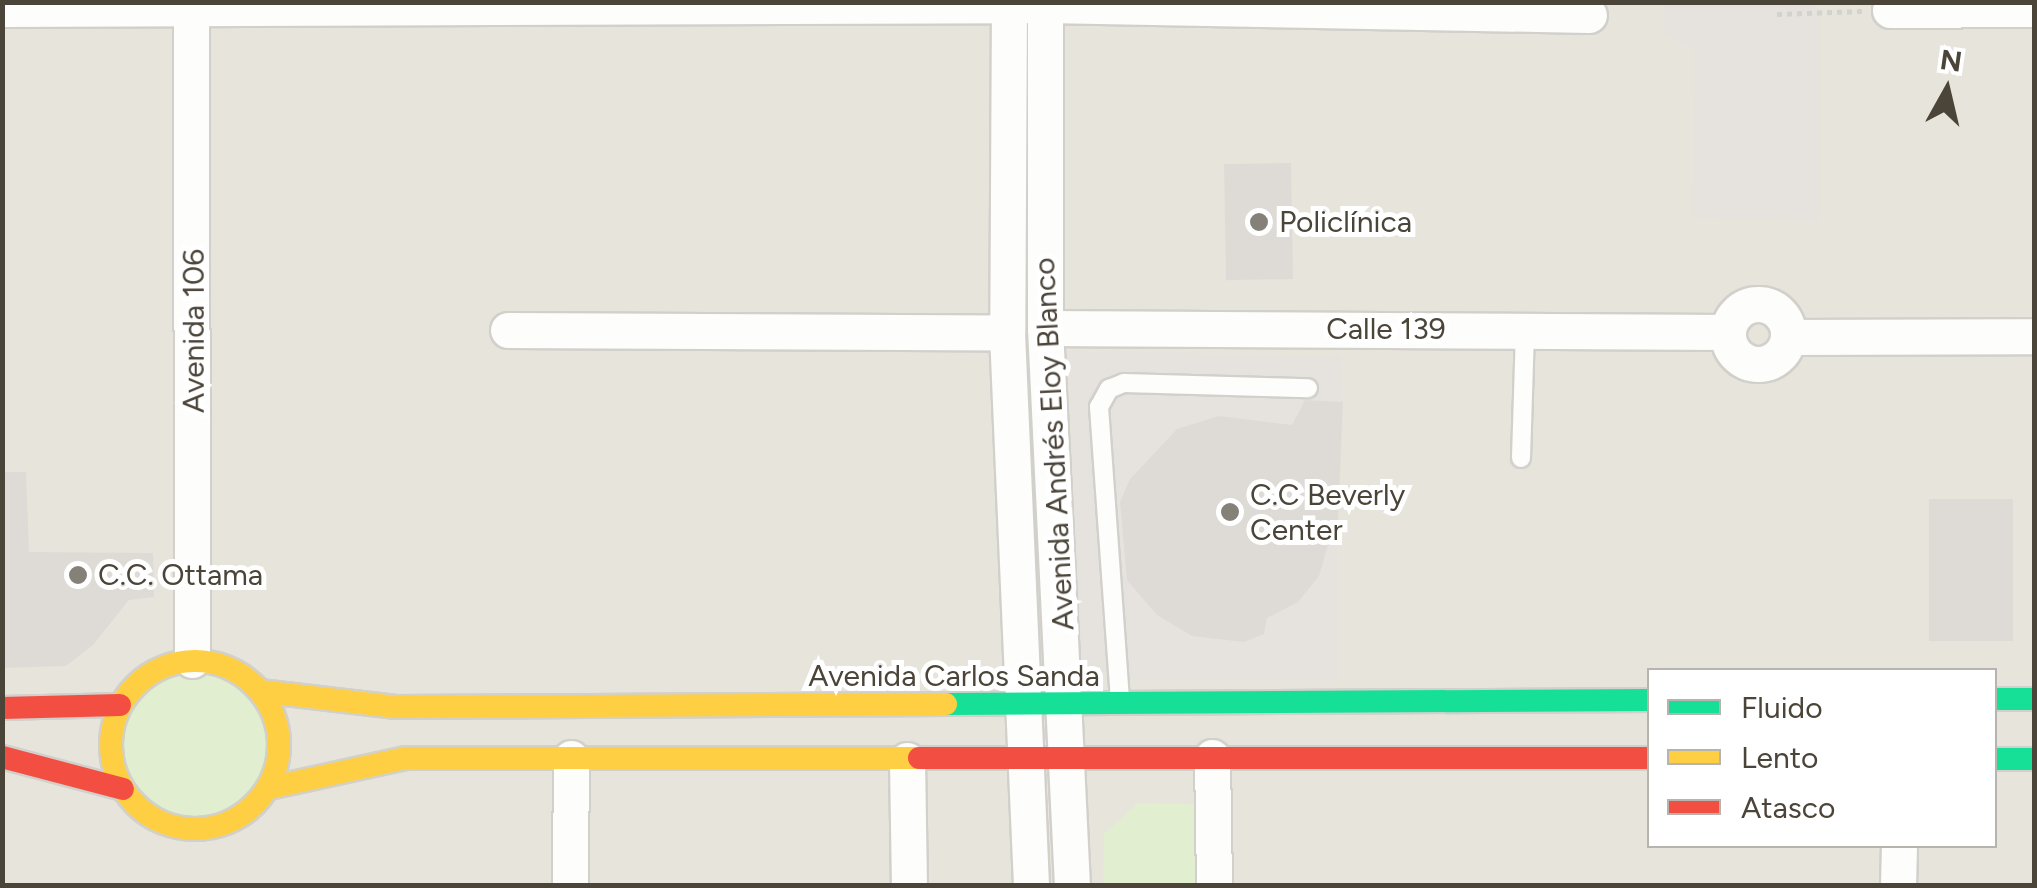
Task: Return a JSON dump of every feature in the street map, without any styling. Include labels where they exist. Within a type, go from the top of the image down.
[{"type":"street","name":"Avenida Andrés Eloy Blanco","points":[[1010,4],[1007,332],[1028,706],[1032,886]]},
{"type":"street","points":[[2,8],[1045,4],[1589,15]]},
{"type":"street","name":"Avenida Andrés Eloy Blanco","points":[[1045,4],[1045,328],[1070,754],[1072,886]]},
{"type":"street","name":"Avenida 106","points":[[191,7],[192,660]]},
{"type":"street","points":[[1890,10],[2034,9]]},
{"type":"street","name":"Calle 139","points":[[1045,328],[1727,332],[1740,358],[1759,365],[1779,357],[1789,337],[2034,336]]},
{"type":"street","points":[[508,330],[1007,332]]},
{"type":"street","points":[[192,660],[241,674],[260,691],[279,728],[279,758],[269,788],[239,818],[197,829],[150,816],[122,789],[111,756],[120,706],[150,673],[192,660]]},
{"type":"street","name":"Avenida Carlos Sanda","points":[[260,691],[360,707],[1647,700]]},
{"type":"street","points":[[1997,699],[2034,698]]},
{"type":"street","points":[[2,708],[120,706]]},
{"type":"street","points":[[269,788],[406,758],[907,760],[1030,754],[1647,758]]},
{"type":"street","points":[[1212,757],[1214,886]]},
{"type":"street","points":[[2,758],[122,789]]},
{"type":"street","points":[[570,886],[571,758]]},
{"type":"street","points":[[1997,759],[2034,759]]},
{"type":"street","points":[[907,760],[909,886]]},
{"type":"street","points":[[1898,886],[1899,848]]},
{"type":"lane","points":[[1521,458],[1525,330]]},
{"type":"lane","points":[[1120,705],[1099,407],[1108,390],[1124,384],[1308,388]]},
{"type":"path","points":[[1778,14],[1890,10]]},
{"type":"shaded area","points":[[2,3],[2034,3],[2034,885],[3,885]]},
{"type":"shaded area","points":[[1665,3],[1819,3],[1819,221],[1693,218],[1695,51],[1664,32]]},
{"type":"shaded area","points":[[1068,351],[1341,356],[1343,402],[1305,400],[1292,425],[1280,427],[1219,416],[1177,429],[1130,478],[1120,503],[1128,580],[1244,641],[1264,634],[1267,618],[1298,602],[1319,576],[1328,545],[1337,542],[1337,681],[1100,680],[1088,668],[1080,652]]},
{"type":"green space","points":[[196,671],[224,676],[248,693],[265,717],[270,745],[265,773],[248,797],[224,814],[196,819],[168,814],[144,797],[127,773],[122,745],[127,717],[144,693],[168,676]]},
{"type":"green space","points":[[1138,803],[1202,804],[1203,885],[1103,886],[1104,834]]},
{"type":"building","name":"Policlínica","points":[[1291,163],[1293,279],[1226,280],[1224,164]]},
{"type":"building","name":"C.C Beverly Center","points":[[1305,400],[1343,402],[1337,542],[1328,545],[1319,576],[1298,602],[1267,618],[1264,634],[1244,642],[1192,636],[1157,615],[1127,580],[1120,502],[1130,479],[1177,429],[1219,416],[1292,425]]},
{"type":"building","name":"C.C. Ottama","points":[[2,472],[26,472],[29,552],[153,553],[154,597],[129,600],[93,645],[66,666],[2,668]]},
{"type":"building","points":[[1929,499],[2013,499],[2013,641],[1929,641]]},
{"type":"traffic: fast","points":[[1997,699],[2034,699]]},
{"type":"traffic: fast","points":[[946,704],[1647,700]]},
{"type":"traffic: fast","points":[[1997,759],[2034,759]]},
{"type":"traffic: slow","points":[[195,661],[227,667],[255,685],[273,713],[279,745],[273,777],[255,805],[227,823],[195,829],[163,823],[135,805],[117,777],[111,745],[117,713],[135,685],[163,667],[195,661]]},
{"type":"traffic: slow","points":[[260,691],[396,707],[946,704]]},
{"type":"traffic: slow","points":[[269,788],[406,758],[919,758]]},
{"type":"traffic: jam","points":[[2,708],[120,705]]},
{"type":"traffic: jam","points":[[2,757],[123,789]]},
{"type":"traffic: jam","points":[[919,758],[1647,758]]},
{"type":"place","name":"Policlínica","points":[[1259,222]]},
{"type":"place","name":"C.C Beverly Center","points":[[1230,512]]},
{"type":"place","name":"C.C. Ottama","points":[[78,575]]}]
